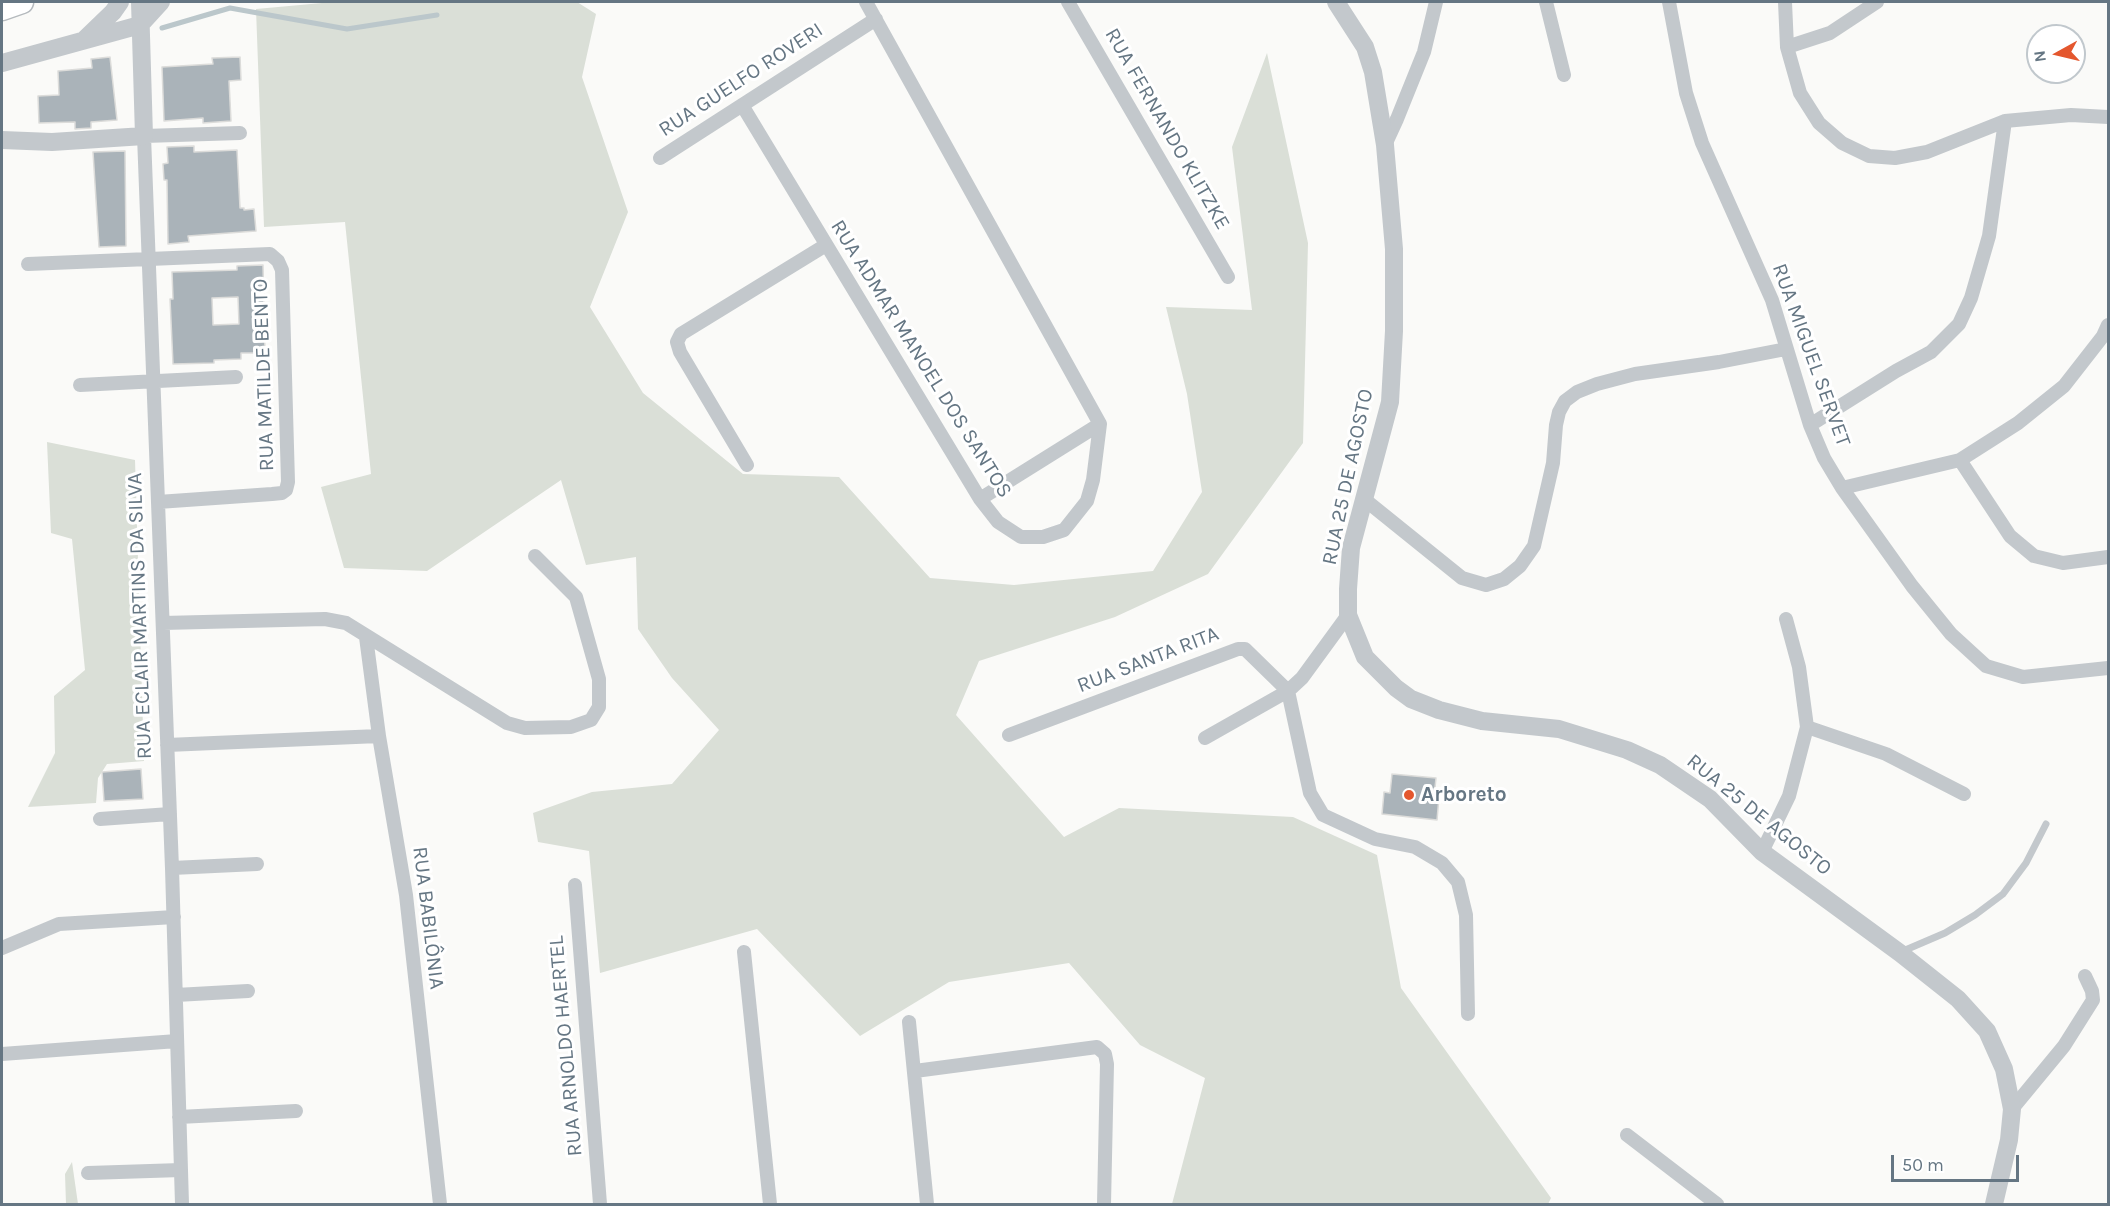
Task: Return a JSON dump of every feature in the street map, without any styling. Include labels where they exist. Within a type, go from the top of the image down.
[{"type":"main road","points":[[2,9],[22,2]]},
{"type":"street","points":[[81,42],[113,12],[120,2]]},
{"type":"street","name":"RUA ECLAIR MARTINS DA SILVA","points":[[140,2],[174,917],[182,1204]]},
{"type":"street","points":[[5,64],[140,25],[161,2]]},
{"type":"street","points":[[866,2],[1100,424],[980,499]]},
{"type":"street","name":"RUA FERNANDO KLITZKE","points":[[1068,2],[1228,277]]},
{"type":"street","name":"RUA 25 DE AGOSTO","points":[[1336,2],[1365,47],[1373,72],[1385,145],[1394,249],[1394,331],[1390,402],[1351,548],[1348,615],[1365,657],[1396,688],[1412,699],[1439,710],[1482,721],[1559,729],[1628,750],[1659,765],[1710,799],[1762,852],[1900,952],[1958,999],[1987,1031],[2004,1069],[2012,1109],[1999,1202]]},
{"type":"street","points":[[1385,145],[1398,119],[1424,52],[1436,2]]},
{"type":"street","points":[[1546,2],[1564,75]]},
{"type":"street","name":"RUA MIGUEL SERVET","points":[[1669,2],[1686,93],[1702,143],[1772,300],[1810,425],[1824,458],[1842,488],[1912,586],[1951,634],[1986,666],[2023,676],[2109,668]]},
{"type":"street","points":[[1785,2],[1787,47],[1800,93],[1819,123],[1842,142],[1869,156],[1895,158],[1928,152],[2005,121],[2071,115],[2109,117]]},
{"type":"street","points":[[1787,47],[1830,33],[1877,2]]},
{"type":"street","name":"RUA GUELFO ROVERI","points":[[660,158],[876,19]]},
{"type":"street","name":"RUA ADMAR MANOEL DOS SANTOS","points":[[742,105],[980,499],[998,522],[1021,537],[1043,537],[1064,530],[1087,501],[1093,480],[1100,424]]},
{"type":"street","points":[[1810,425],[1896,371],[1931,352],[1959,324],[1971,298],[1989,236],[2005,121]]},
{"type":"street","points":[[4,139],[52,142],[240,133]]},
{"type":"street","points":[[747,465],[680,352],[677,342],[681,334],[826,245]]},
{"type":"street","name":"RUA MATILDE BENTO","points":[[149,259],[270,254],[278,261],[282,270],[288,482],[286,490],[272,494],[158,502]]},
{"type":"street","points":[[28,264],[149,259]]},
{"type":"street","points":[[1842,488],[1960,460],[2018,423],[2064,386],[2109,325]]},
{"type":"street","points":[[1364,499],[1462,578],[1486,585],[1504,579],[1520,566],[1534,546],[1553,463],[1556,424],[1565,401],[1577,392],[1597,384],[1635,374],[1719,362],[1786,349]]},
{"type":"street","points":[[80,385],[236,377]]},
{"type":"street","points":[[1960,460],[2010,536],[2034,556],[2063,563],[2109,557]]},
{"type":"street","points":[[163,623],[325,619],[346,623],[507,723],[525,728],[571,727],[591,720],[599,707],[599,679],[576,597],[535,556]]},
{"type":"street","points":[[1205,738],[1288,691],[1302,678],[1348,615]]},
{"type":"street","points":[[1762,852],[1789,796],[1808,727],[1799,667],[1786,619]]},
{"type":"street","name":"RUA BABILÔNIA","points":[[366,637],[379,736],[406,895],[440,1204]]},
{"type":"street","name":"RUA SANTA RITA","points":[[1009,735],[1238,649],[1245,649],[1288,691]]},
{"type":"street","points":[[1288,691],[1310,793],[1323,815],[1375,839],[1415,847],[1442,863],[1458,882],[1466,915],[1468,1014]]},
{"type":"street","points":[[1808,727],[1886,754],[1964,794]]},
{"type":"street","points":[[167,745],[379,736]]},
{"type":"street","points":[[100,819],[170,814]]},
{"type":"street","points":[[172,868],[256,864]]},
{"type":"street","name":"RUA ARNOLDO HAERTEL","points":[[575,885],[600,1204]]},
{"type":"street","points":[[2,948],[59,924],[174,917]]},
{"type":"street","points":[[744,952],[770,1204]]},
{"type":"street","points":[[2012,1109],[2064,1046],[2093,1000],[2092,990],[2085,976]]},
{"type":"street","points":[[176,995],[248,991]]},
{"type":"street","points":[[909,1022],[927,1204]]},
{"type":"street","points":[[2,1054],[177,1041]]},
{"type":"street","points":[[915,1071],[1097,1047],[1105,1054],[1107,1064],[1104,1204]]},
{"type":"street","points":[[179,1117],[296,1111]]},
{"type":"street","points":[[1627,1135],[1717,1204]]},
{"type":"street","points":[[88,1173],[181,1170]]},
{"type":"lane","points":[[1900,952],[1945,933],[1975,915],[2003,894],[2025,863],[2046,824]]},
{"type":"shaded area","points":[[333,2],[577,2],[596,14],[582,77],[628,212],[590,307],[643,393],[743,474],[839,477],[930,578],[1014,585],[1153,571],[1202,492],[1187,394],[1166,307],[1252,310],[1232,147],[1267,53],[1308,243],[1303,443],[1208,574],[1115,617],[979,661],[956,715],[1064,837],[1119,808],[1293,817],[1377,855],[1401,988],[1551,1198],[1548,1204],[1172,1204],[1205,1078],[1140,1045],[1069,963],[949,982],[860,1036],[757,929],[600,973],[589,851],[538,842],[533,813],[592,792],[672,784],[719,730],[672,678],[638,629],[636,557],[586,565],[561,480],[427,571],[344,568],[321,487],[371,474],[345,222],[264,227],[256,9]]},
{"type":"shaded area","points":[[47,442],[135,460],[144,761],[107,764],[98,778],[96,803],[28,807],[55,753],[54,696],[85,670],[72,539],[51,533]]},
{"type":"shaded area","points":[[72,1162],[78,1204],[66,1204],[65,1174]]},
{"type":"building","points":[[110,57],[117,120],[91,122],[91,128],[75,129],[75,122],[39,123],[38,96],[59,95],[58,71],[92,68],[91,59]]},
{"type":"building","points":[[240,57],[241,80],[229,81],[231,121],[203,123],[203,118],[164,121],[162,67],[213,64],[212,58]]},
{"type":"building","points":[[194,146],[194,152],[237,150],[240,208],[254,209],[256,231],[188,236],[189,242],[168,244],[167,180],[164,180],[163,164],[168,163],[167,147]]},
{"type":"building","points":[[125,151],[126,246],[99,247],[93,152]]},
{"type":"building","points":[[263,265],[265,353],[241,353],[241,359],[214,360],[214,363],[173,364],[170,299],[173,299],[172,272],[237,270],[237,266]],"holes":[[[238,297],[239,324],[213,325],[212,298]]]},
{"type":"building","points":[[141,769],[143,799],[104,801],[102,772]]},
{"type":"building","name":"Arboreto","points":[[1392,774],[1436,778],[1434,797],[1439,797],[1437,820],[1382,814],[1384,792],[1390,793]]},
{"type":"waterway","points":[[162,28],[230,8],[347,29],[437,15]]},
{"type":"place","name":"Arboreto","points":[[1409,795]]}]
